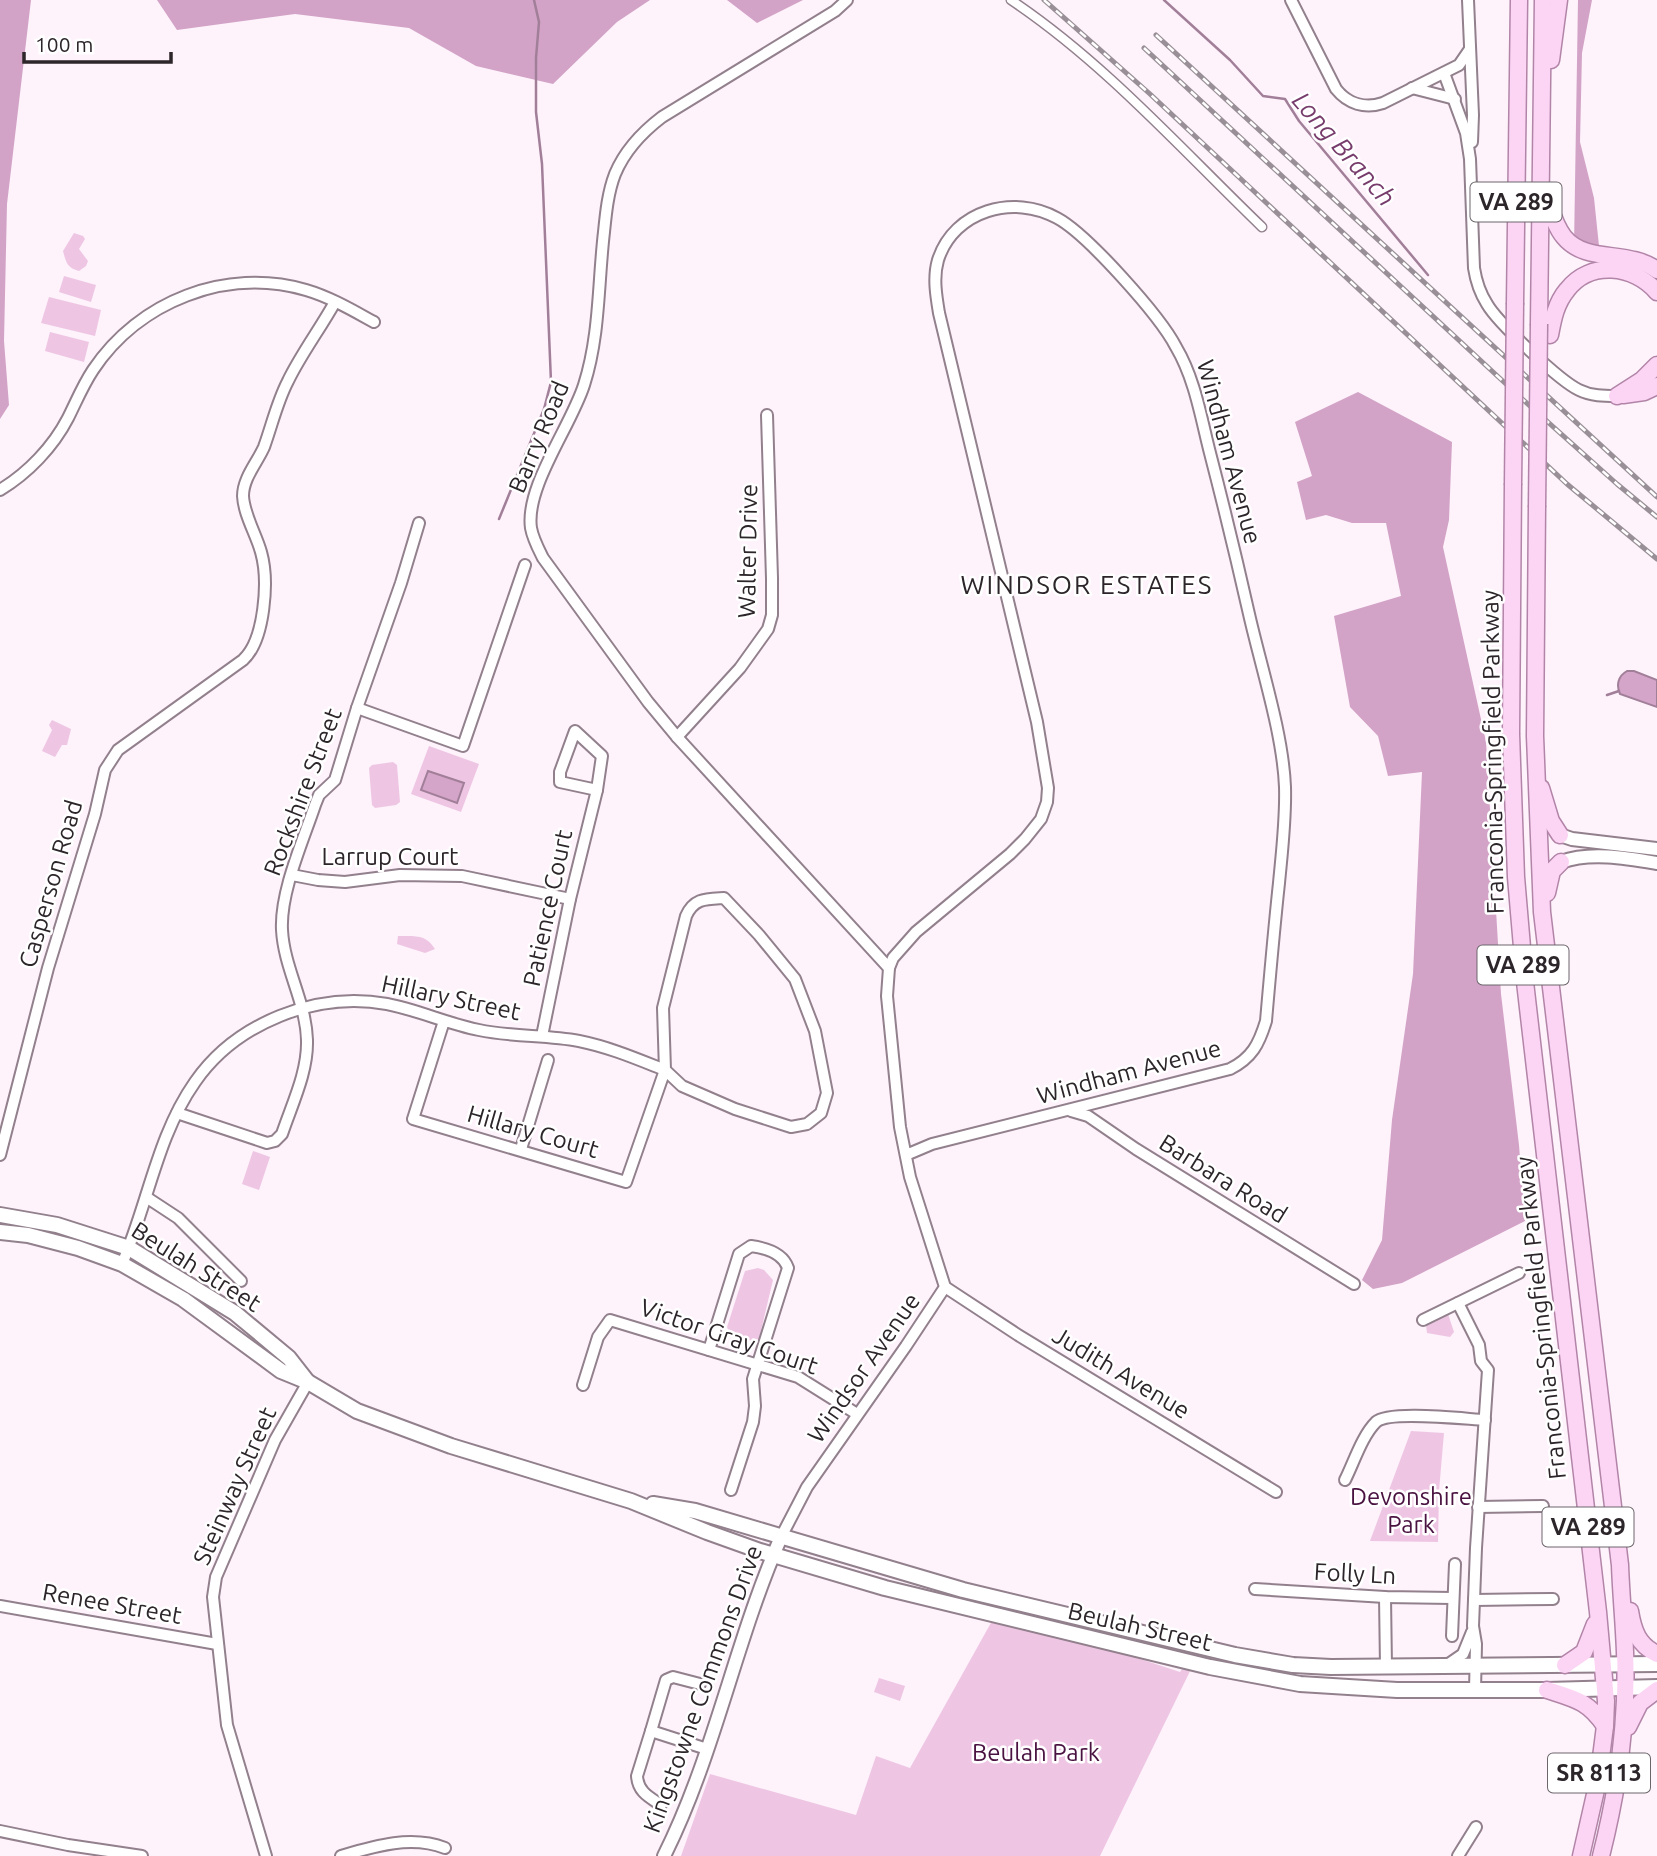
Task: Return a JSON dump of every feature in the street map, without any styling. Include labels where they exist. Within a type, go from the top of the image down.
[{"type":"main road","points":[[1508,0],[1518,66]]},
{"type":"main road","name":"Franconia-Springfield Parkway","points":[[1519,0],[1511,734],[1516,877],[1526,995],[1603,1666]]},
{"type":"main road","name":"VA 289","points":[[1543,0],[1541,182],[1544,330]]},
{"type":"main road","points":[[1541,136],[1559,0]]},
{"type":"main road","points":[[1541,182],[1561,232],[1572,244],[1594,254],[1636,259],[1657,270]]},
{"type":"main road","points":[[1544,330],[1566,291],[1576,281],[1591,273],[1605,269],[1623,270],[1639,277],[1657,292]]},
{"type":"main road","name":"Franconia-Springfield Parkway","points":[[1544,330],[1538,385],[1535,769],[1542,912],[1620,1565],[1625,1665]]},
{"type":"main road","points":[[1617,396],[1647,376],[1657,365]]},
{"type":"main road","points":[[1617,396],[1644,392],[1657,386]]},
{"type":"main road","points":[[1535,769],[1551,821],[1560,835]]},
{"type":"main road","points":[[1542,912],[1552,871],[1561,862]]},
{"type":"main road","name":"Beulah Street","points":[[0,1215],[57,1225],[129,1248],[236,1313],[289,1358],[308,1382]]},
{"type":"main road","name":"Beulah Street","points":[[0,1232],[28,1235],[122,1264],[183,1299],[281,1371],[308,1382],[357,1411],[451,1446],[631,1501],[773,1555],[899,1592],[1254,1677],[1338,1688],[1475,1691],[1657,1689]]},
{"type":"main road","name":"Beulah Street","points":[[631,1501],[695,1511],[963,1590],[1234,1655],[1312,1667],[1657,1664]]},
{"type":"main road","points":[[1620,1565],[1634,1630],[1644,1646],[1657,1654]]},
{"type":"main road","points":[[1565,1665],[1581,1656],[1587,1648],[1598,1612]]},
{"type":"main road","name":"SR 8113","points":[[1601,1856],[1622,1746],[1625,1665]]},
{"type":"main road","name":"SR 8113","points":[[1581,1856],[1598,1781],[1605,1726],[1603,1666]]},
{"type":"main road","points":[[1622,1746],[1636,1707],[1657,1689]]},
{"type":"main road","points":[[1547,1690],[1588,1705],[1605,1726]]},
{"type":"street","name":"Barry Road","points":[[847,0],[662,117],[646,129],[628,149],[614,177],[607,207],[592,361],[576,408],[538,486],[531,507],[531,529],[543,558],[648,702],[889,968]]},
{"type":"street","points":[[1011,0],[1058,33],[1096,65],[1262,227]]},
{"type":"street","points":[[1292,0],[1336,89],[1354,103],[1373,105],[1412,88],[1462,62],[1470,49]]},
{"type":"street","points":[[1468,0],[1473,123],[1470,159],[1474,268],[1479,288],[1488,307],[1571,385],[1591,394],[1617,396]]},
{"type":"street","points":[[1444,73],[1464,124],[1470,159]]},
{"type":"street","points":[[1412,88],[1455,99]]},
{"type":"street","name":"Windham Avenue","points":[[889,968],[893,958],[916,932],[1025,839],[1041,819],[1047,802],[1047,774],[1037,722],[954,380],[935,287],[941,253],[960,226],[991,209],[1028,207],[1056,218],[1082,237],[1157,319],[1181,356],[1195,394],[1280,747],[1285,785],[1285,824],[1265,1021],[1255,1051],[1230,1069],[932,1144],[906,1155]]},
{"type":"street","points":[[0,490],[23,474],[49,448],[91,373],[115,341],[161,306],[203,289],[242,283],[283,285],[313,292],[374,322]]},
{"type":"street","name":"Casperson Road","points":[[0,1155],[47,968],[95,814],[105,770],[118,750],[243,660],[253,648],[264,599],[265,580],[261,554],[243,500],[244,491],[264,447],[274,411],[288,381],[335,302]]},
{"type":"street","name":"Walter Drive","points":[[677,737],[740,668],[768,629],[772,615],[767,415]]},
{"type":"street","name":"Rockshire Street","points":[[177,1114],[267,1143],[275,1142],[282,1133],[305,1064],[307,1041],[301,1009],[287,963],[282,929],[283,907],[319,795],[335,780],[419,523]]},
{"type":"street","points":[[357,708],[463,746],[525,565]]},
{"type":"street","name":"Patience Court","points":[[542,1036],[570,899],[597,790],[602,756],[575,731],[560,772],[560,782],[597,790]]},
{"type":"street","points":[[1560,835],[1572,839],[1657,849]]},
{"type":"street","points":[[1561,862],[1598,857],[1657,863]]},
{"type":"street","name":"Larrup Court","points":[[292,875],[345,882],[401,876],[462,876],[570,899]]},
{"type":"street","name":"Hillary Street","points":[[122,1264],[163,1147],[196,1080],[231,1045],[260,1025],[301,1009],[339,1002],[363,1002],[406,1009],[499,1034],[542,1036],[607,1048],[665,1070],[682,1086],[735,1109],[791,1127],[807,1124],[821,1113],[827,1093],[815,1031],[795,979],[724,898],[699,900],[690,907],[686,916],[663,1008],[665,1070]]},
{"type":"street","name":"Windsor Avenue","points":[[780,1537],[807,1487],[945,1287],[910,1177],[906,1155],[894,1076],[887,996],[889,968]]},
{"type":"street","name":"Hillary Court","points":[[444,1021],[413,1119],[626,1182],[665,1070]]},
{"type":"street","points":[[521,1149],[548,1060]]},
{"type":"street","name":"Barbara Road","points":[[1071,1111],[1099,1123],[1136,1149],[1354,1284]]},
{"type":"street","name":"Beulah Street","points":[[146,1197],[178,1218],[241,1281]]},
{"type":"street","points":[[709,1350],[741,1250],[751,1246],[780,1255],[788,1268],[752,1379],[755,1406],[753,1422],[731,1490]]},
{"type":"street","points":[[1423,1320],[1520,1273]]},
{"type":"street","name":"Judith Avenue","points":[[945,1287],[1018,1335],[1276,1492]]},
{"type":"street","points":[[1458,1303],[1479,1345],[1481,1362],[1488,1370],[1474,1600],[1475,1691]]},
{"type":"street","name":"Victor Gray Court","points":[[583,1385],[597,1336],[610,1320],[798,1377],[857,1414]]},
{"type":"street","name":"Steinway Street","points":[[266,1856],[231,1743],[217,1644],[214,1597],[216,1577],[275,1440],[308,1382]]},
{"type":"street","points":[[1345,1480],[1367,1435],[1380,1419],[1395,1415],[1485,1420]]},
{"type":"street","points":[[1478,1507],[1543,1506]]},
{"type":"street","name":"Kingstowne Commons Drive","points":[[664,1856],[689,1800],[747,1625],[780,1537]]},
{"type":"street","points":[[1452,1636],[1455,1564]]},
{"type":"street","name":"Folly Ln","points":[[1255,1589],[1452,1598]]},
{"type":"street","points":[[1385,1597],[1386,1667]]},
{"type":"street","points":[[1474,1600],[1553,1599]]},
{"type":"street","name":"Renee Street","points":[[0,1606],[217,1644]]},
{"type":"street","points":[[1445,1666],[1459,1658],[1466,1650],[1473,1626]]},
{"type":"street","points":[[661,1805],[641,1791],[637,1776],[666,1680],[673,1677],[700,1684]]},
{"type":"street","points":[[651,1731],[707,1749]]},
{"type":"street","points":[[1458,1856],[1476,1827]]},
{"type":"street","points":[[0,1831],[142,1856]]},
{"type":"street","points":[[341,1856],[414,1841],[445,1848]]},
{"type":"green space","points":[[74,233],[85,239],[79,249],[88,261],[79,271],[68,264],[63,251]]},
{"type":"green space","points":[[64,276],[96,285],[91,302],[59,292]]},
{"type":"green space","points":[[49,297],[101,310],[95,336],[41,323]]},
{"type":"green space","points":[[50,332],[89,342],[84,362],[45,351]]},
{"type":"green space","points":[[52,720],[71,729],[67,745],[62,745],[55,757],[42,751],[52,730],[49,725]]},
{"type":"green space","points":[[429,746],[479,764],[461,812],[411,794]]},
{"type":"green space","points":[[393,762],[397,765],[400,802],[375,808],[372,805],[369,768],[372,765]]},
{"type":"green space","points":[[398,936],[424,938],[435,949],[425,953],[397,944]]},
{"type":"green space","points":[[253,1151],[270,1157],[259,1190],[242,1184]]},
{"type":"green space","points":[[758,1268],[764,1270],[773,1280],[759,1339],[745,1341],[740,1346],[735,1344],[727,1327],[745,1271]]},
{"type":"green space","points":[[1448,1314],[1454,1332],[1450,1337],[1427,1333],[1426,1325]]},
{"type":"green space","name":"Devonshire Park","points":[[1411,1431],[1444,1433],[1438,1542],[1370,1541]]},
{"type":"green space","name":"Beulah Park","points":[[997,1612],[1180,1672],[1186,1663],[1193,1665],[1100,1856],[681,1856],[710,1774],[856,1815],[876,1756],[910,1768]]},
{"type":"green space","points":[[879,1678],[905,1686],[900,1701],[874,1692]]},
{"type":"shaded area","points":[[0,0],[31,0],[7,204],[4,341],[9,405],[0,419]]},
{"type":"shaded area","points":[[157,0],[650,0],[617,22],[553,84],[476,66],[409,28],[295,14],[177,30]]},
{"type":"shaded area","points":[[727,0],[803,0],[757,23]]},
{"type":"shaded area","points":[[1578,0],[1592,0],[1582,53],[1580,142],[1594,198],[1599,246],[1574,246]]},
{"type":"shaded area","points":[[1358,392],[1452,442],[1449,520],[1443,547],[1486,742],[1501,994],[1525,1221],[1402,1283],[1373,1289],[1362,1280],[1382,1240],[1392,1120],[1413,974],[1422,772],[1388,776],[1378,736],[1350,707],[1334,616],[1401,596],[1386,523],[1352,523],[1326,515],[1306,520],[1297,482],[1312,476],[1295,422]]},
{"type":"shaded area","points":[[1627,671],[1657,680],[1657,707],[1620,694],[1619,681]]},
{"type":"shaded area","points":[[428,771],[464,783],[457,803],[421,790]]},
{"type":"waterway","points":[[499,519],[544,409],[551,382],[542,164],[536,112],[539,22],[534,0]]},
{"type":"waterway","name":"Long Branch","points":[[1164,0],[1230,60],[1263,96],[1285,99],[1299,121],[1428,275]]},
{"type":"waterway","points":[[1607,695],[1619,691]]},
{"type":"railway","points":[[1044,0],[1150,94],[1567,484],[1657,559]]},
{"type":"railway","points":[[1156,35],[1657,497]]},
{"type":"railway","points":[[1144,48],[1520,397],[1657,517]]},
{"type":"district","name":"WINDSOR ESTATES","points":[[1087,585]]}]
